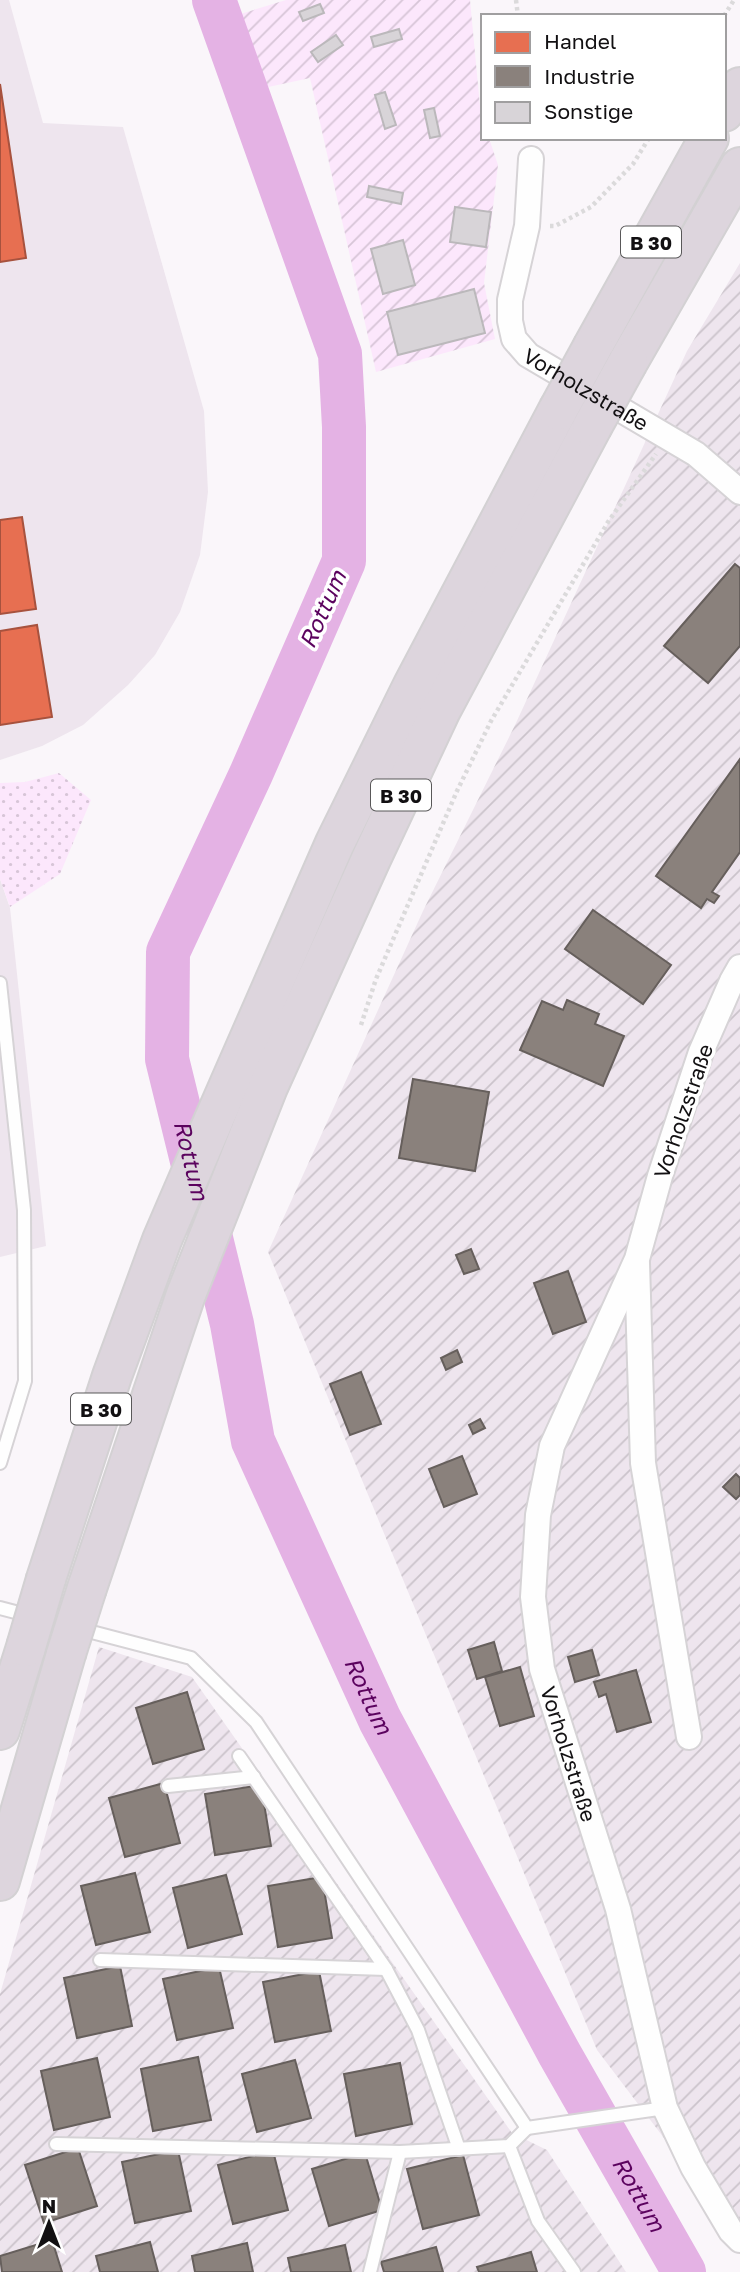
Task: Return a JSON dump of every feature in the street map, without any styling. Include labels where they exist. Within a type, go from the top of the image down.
[{"type":"highway","points":[[726,109],[740,88]]},
{"type":"highway","name":"B 30","points":[[0,1730],[112,1376],[162,1240],[335,843],[413,685],[558,410],[708,140]]},
{"type":"highway","name":"B 30","points":[[0,1881],[66,1654],[185,1297],[274,1075],[371,859],[442,710],[592,427],[740,167]]},
{"type":"street","name":"Vorholzstraße","points":[[531,159],[527,226],[510,300],[510,321],[514,339],[528,355],[696,454],[740,492]]},
{"type":"street","name":"Vorholzstraße","points":[[740,967],[701,1052],[660,1176],[637,1259],[552,1446],[538,1515],[533,1597],[542,1669],[618,1909],[665,2108],[693,2167],[731,2231],[740,2240]]},
{"type":"street","name":"Vorholzstraße","points":[[637,1259],[643,1463],[689,1737]]},
{"type":"lane","points":[[0,983],[24,1210],[25,1381],[0,1463]]},
{"type":"lane","points":[[0,1608],[191,1658],[256,1722],[527,2127]]},
{"type":"lane","points":[[239,1756],[386,1969],[418,2030],[458,2149]]},
{"type":"lane","points":[[168,1786],[254,1777]]},
{"type":"lane","points":[[100,1960],[386,1969]]},
{"type":"lane","points":[[56,2144],[400,2152],[509,2146],[527,2127],[665,2108]]},
{"type":"lane","points":[[509,2146],[538,2221],[574,2272]]},
{"type":"lane","points":[[370,2272],[400,2152]]},
{"type":"path","points":[[527,226],[555,226],[591,207],[633,163],[648,140]]},
{"type":"path","points":[[361,1025],[376,979],[457,791],[491,721],[608,522],[668,436]]},
{"type":"shaded area","points":[[0,0],[9,0],[43,123],[123,127],[204,411],[208,492],[200,555],[180,612],[155,655],[128,685],[83,725],[42,746],[0,760]]},
{"type":"shaded area","points":[[286,0],[470,0],[481,140],[490,140],[498,165],[484,283],[495,339],[376,372],[310,78],[259,89],[234,16]]},
{"type":"shaded area","points":[[740,263],[740,2238],[597,2050],[268,1252],[423,911],[516,723],[687,351]]},
{"type":"shaded area","points":[[59,773],[91,800],[60,874],[10,907],[0,879],[0,783],[25,782]]},
{"type":"shaded area","points":[[0,879],[10,908],[46,1246],[0,1257]]},
{"type":"shaded area","points":[[99,1647],[192,1677],[512,2133],[547,2150],[626,2272],[0,2272],[0,1994]]},
{"type":"building: Handel","points":[[0,84],[26,258],[0,262]]},
{"type":"building: Handel","points":[[22,517],[36,609],[0,614],[0,520]]},
{"type":"building: Handel","points":[[37,625],[52,717],[0,725],[0,631]]},
{"type":"building: Industrie","points":[[735,564],[740,568],[740,646],[708,683],[664,646]]},
{"type":"building: Industrie","points":[[740,759],[740,852],[712,892],[719,896],[714,903],[707,899],[701,908],[656,876]]},
{"type":"building: Industrie","points":[[593,910],[671,965],[643,1004],[565,949]]},
{"type":"building: Industrie","points":[[567,1000],[599,1014],[595,1024],[624,1036],[603,1086],[520,1050],[542,1001],[563,1010]]},
{"type":"building: Industrie","points":[[413,1079],[489,1092],[475,1171],[399,1158]]},
{"type":"building: Industrie","points":[[471,1249],[479,1269],[464,1274],[456,1255]]},
{"type":"building: Industrie","points":[[568,1271],[586,1322],[553,1334],[534,1283]]},
{"type":"building: Industrie","points":[[457,1350],[462,1362],[446,1370],[441,1358]]},
{"type":"building: Industrie","points":[[361,1372],[381,1424],[350,1435],[330,1384]]},
{"type":"building: Industrie","points":[[480,1419],[485,1428],[473,1434],[469,1425]]},
{"type":"building: Industrie","points":[[462,1456],[477,1494],[444,1507],[429,1469]]},
{"type":"building: Industrie","points":[[736,1474],[740,1478],[740,1495],[736,1499],[723,1487]]},
{"type":"building: Industrie","points":[[494,1642],[502,1671],[477,1679],[468,1650]]},
{"type":"building: Industrie","points":[[592,1650],[599,1675],[575,1682],[568,1657]]},
{"type":"building: Industrie","points":[[520,1667],[534,1716],[500,1726],[485,1677]]},
{"type":"building: Industrie","points":[[636,1670],[651,1722],[617,1732],[606,1694],[599,1697],[594,1682]]},
{"type":"building: Industrie","points":[[187,1692],[204,1749],[153,1764],[136,1708]]},
{"type":"building: Industrie","points":[[164,1783],[180,1843],[125,1857],[109,1798]]},
{"type":"building: Industrie","points":[[261,1785],[271,1846],[215,1855],[205,1794]]},
{"type":"building: Industrie","points":[[135,1873],[150,1932],[96,1945],[81,1886]]},
{"type":"building: Industrie","points":[[226,1875],[242,1934],[188,1948],[173,1888]]},
{"type":"building: Industrie","points":[[322,1877],[332,1938],[278,1947],[268,1886]]},
{"type":"building: Industrie","points":[[120,1966],[132,2026],[77,2038],[64,1978]]},
{"type":"building: Industrie","points":[[219,1967],[233,2028],[177,2040],[163,1979]]},
{"type":"building: Industrie","points":[[319,1971],[331,2031],[275,2042],[263,1982]]},
{"type":"building: Industrie","points":[[198,2057],[211,2120],[153,2131],[141,2069]]},
{"type":"building: Industrie","points":[[97,2058],[110,2117],[54,2130],[41,2071]]},
{"type":"building: Industrie","points":[[295,2060],[311,2118],[257,2132],[242,2074]]},
{"type":"building: Industrie","points":[[400,2063],[412,2124],[356,2136],[344,2074]]},
{"type":"building: Industrie","points":[[78,2148],[97,2206],[44,2223],[25,2165]]},
{"type":"building: Industrie","points":[[178,2150],[191,2211],[135,2223],[122,2162]]},
{"type":"building: Industrie","points":[[273,2151],[288,2210],[233,2224],[218,2165]]},
{"type":"building: Industrie","points":[[365,2153],[382,2210],[329,2226],[312,2169]]},
{"type":"building: Industrie","points":[[463,2155],[479,2215],[423,2229],[407,2169]]},
{"type":"building: Industrie","points":[[52,2240],[62,2272],[2,2272],[0,2256]]},
{"type":"building: Industrie","points":[[150,2242],[158,2272],[100,2272],[96,2256]]},
{"type":"building: Industrie","points":[[247,2243],[253,2272],[195,2272],[192,2256]]},
{"type":"building: Industrie","points":[[345,2245],[351,2272],[291,2272],[288,2258]]},
{"type":"building: Industrie","points":[[436,2247],[443,2272],[384,2272],[381,2262]]},
{"type":"building: Industrie","points":[[531,2252],[537,2272],[479,2272],[477,2267]]},
{"type":"building: Sonstige","points":[[320,4],[324,13],[303,21],[299,12]]},
{"type":"building: Sonstige","points":[[399,29],[402,39],[374,47],[371,37]]},
{"type":"building: Sonstige","points":[[336,35],[343,45],[318,62],[311,52]]},
{"type":"building: Sonstige","points":[[385,92],[396,125],[385,129],[375,95]]},
{"type":"building: Sonstige","points":[[434,108],[440,136],[430,138],[424,110]]},
{"type":"building: Sonstige","points":[[369,186],[403,193],[401,204],[367,197]]},
{"type":"building: Sonstige","points":[[455,207],[491,212],[486,247],[450,242]]},
{"type":"building: Sonstige","points":[[403,240],[415,285],[383,294],[371,249]]},
{"type":"building: Sonstige","points":[[474,289],[485,333],[398,355],[387,312]]},
{"type":"waterway","name":"Rottum","points":[[214,0],[340,354],[344,427],[344,561],[251,774],[168,952],[167,1059],[232,1324],[253,1441],[380,1720],[559,2053],[684,2272]]}]
